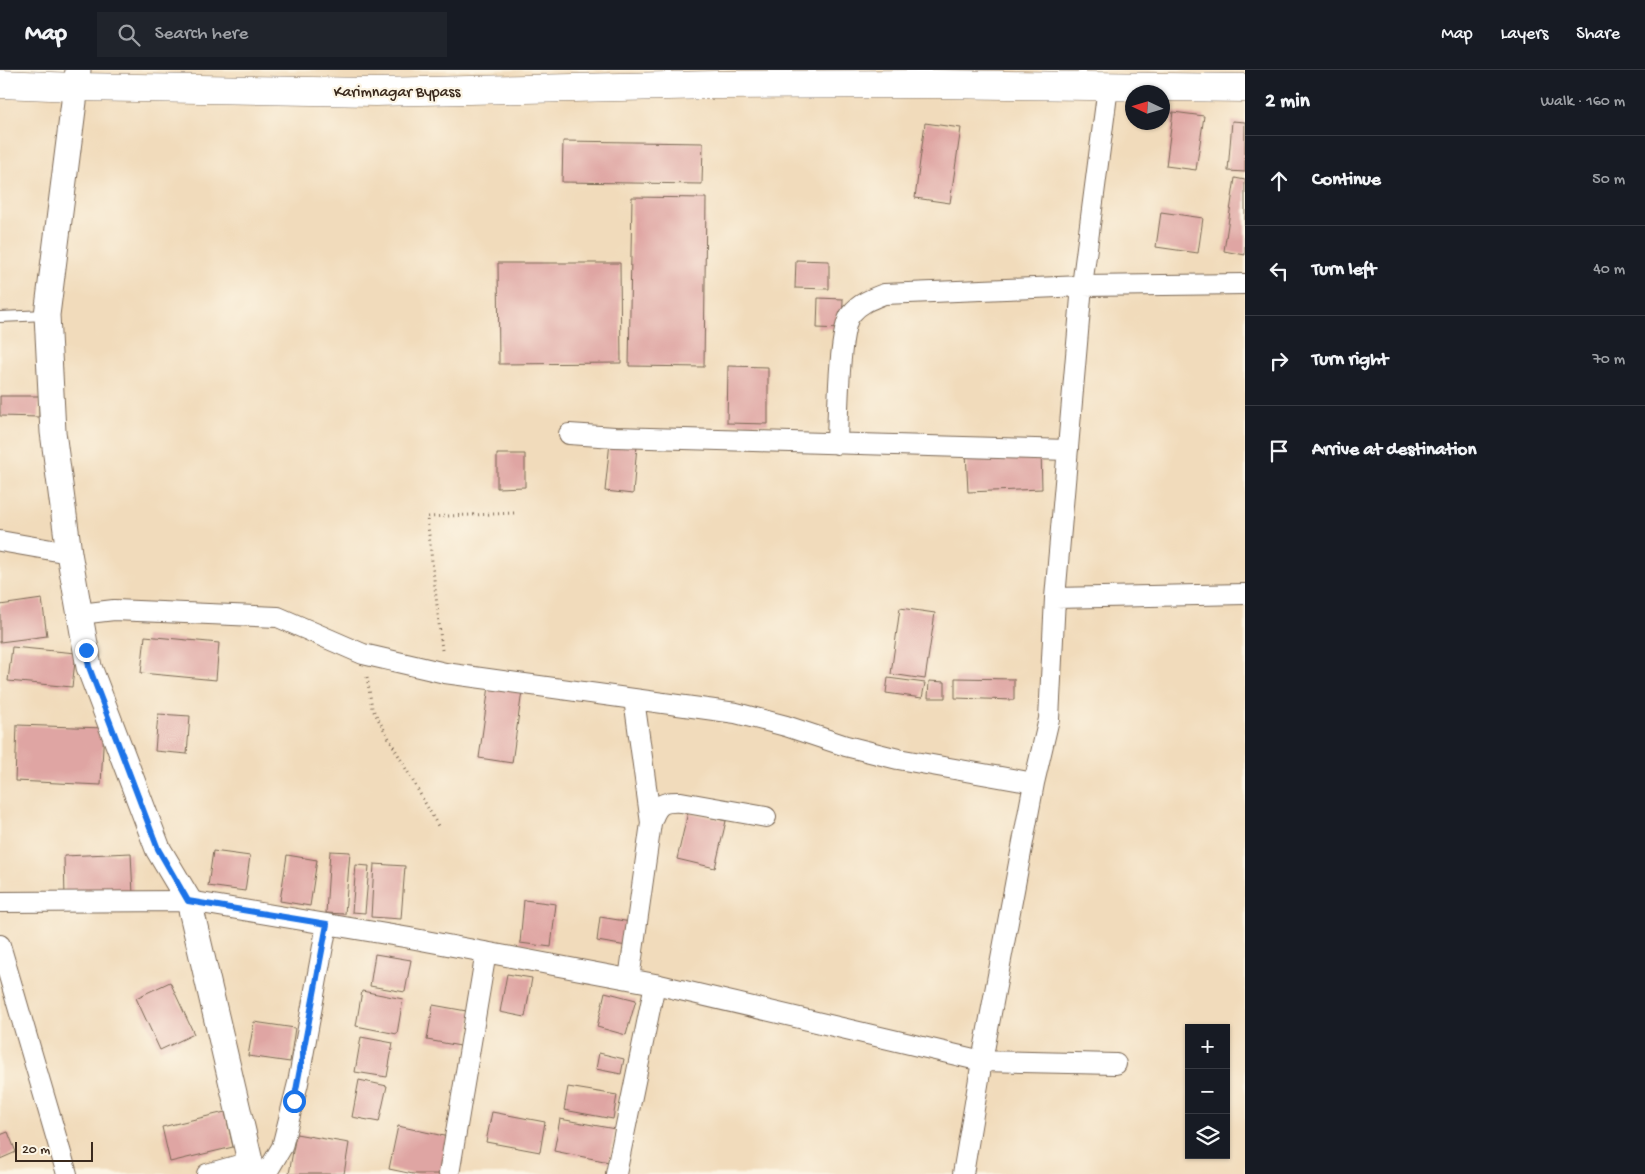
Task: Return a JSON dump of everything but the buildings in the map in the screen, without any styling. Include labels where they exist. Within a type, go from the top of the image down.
[{"type":"highway","name":"Karimnagar Bypass","points":[[0,84],[77,78],[375,92],[715,85],[935,84],[1245,88]]},
{"type":"street","points":[[77,78],[47,315],[53,432],[69,553],[89,667],[158,849],[188,901],[257,1170]]},
{"type":"street","points":[[963,1174],[1034,783],[1049,719],[1055,598],[1082,286],[1108,87]]},
{"type":"street","points":[[837,444],[843,339],[850,315],[864,302],[884,294],[1082,286],[1245,284]]},
{"type":"street","points":[[569,434],[615,437],[1068,450]]},
{"type":"street","points":[[0,541],[69,553]]},
{"type":"street","points":[[1055,598],[1245,594]]},
{"type":"street","points":[[80,614],[114,610],[278,617],[362,654],[445,673],[736,713],[786,726],[846,746],[898,759],[1034,783]]},
{"type":"street","points":[[634,699],[651,823]]},
{"type":"street","points":[[628,979],[651,823],[656,809],[662,804],[681,802],[766,817]]},
{"type":"street","points":[[0,902],[188,901],[486,952],[655,984],[982,1061],[1116,1064]]},
{"type":"street","points":[[207,1174],[257,1170],[282,1147],[298,1084],[327,924]]},
{"type":"street","points":[[0,945],[67,1174]]},
{"type":"street","points":[[449,1174],[486,952]]},
{"type":"street","points":[[616,1174],[655,984]]},
{"type":"lane","points":[[0,317],[47,315]]},
{"type":"path","points":[[445,673],[427,517],[516,513]]},
{"type":"path","points":[[362,654],[372,708],[438,826]]},
{"type":"route","points":[[86,650],[89,667],[158,849],[188,901],[327,924],[294,1101]]}]
